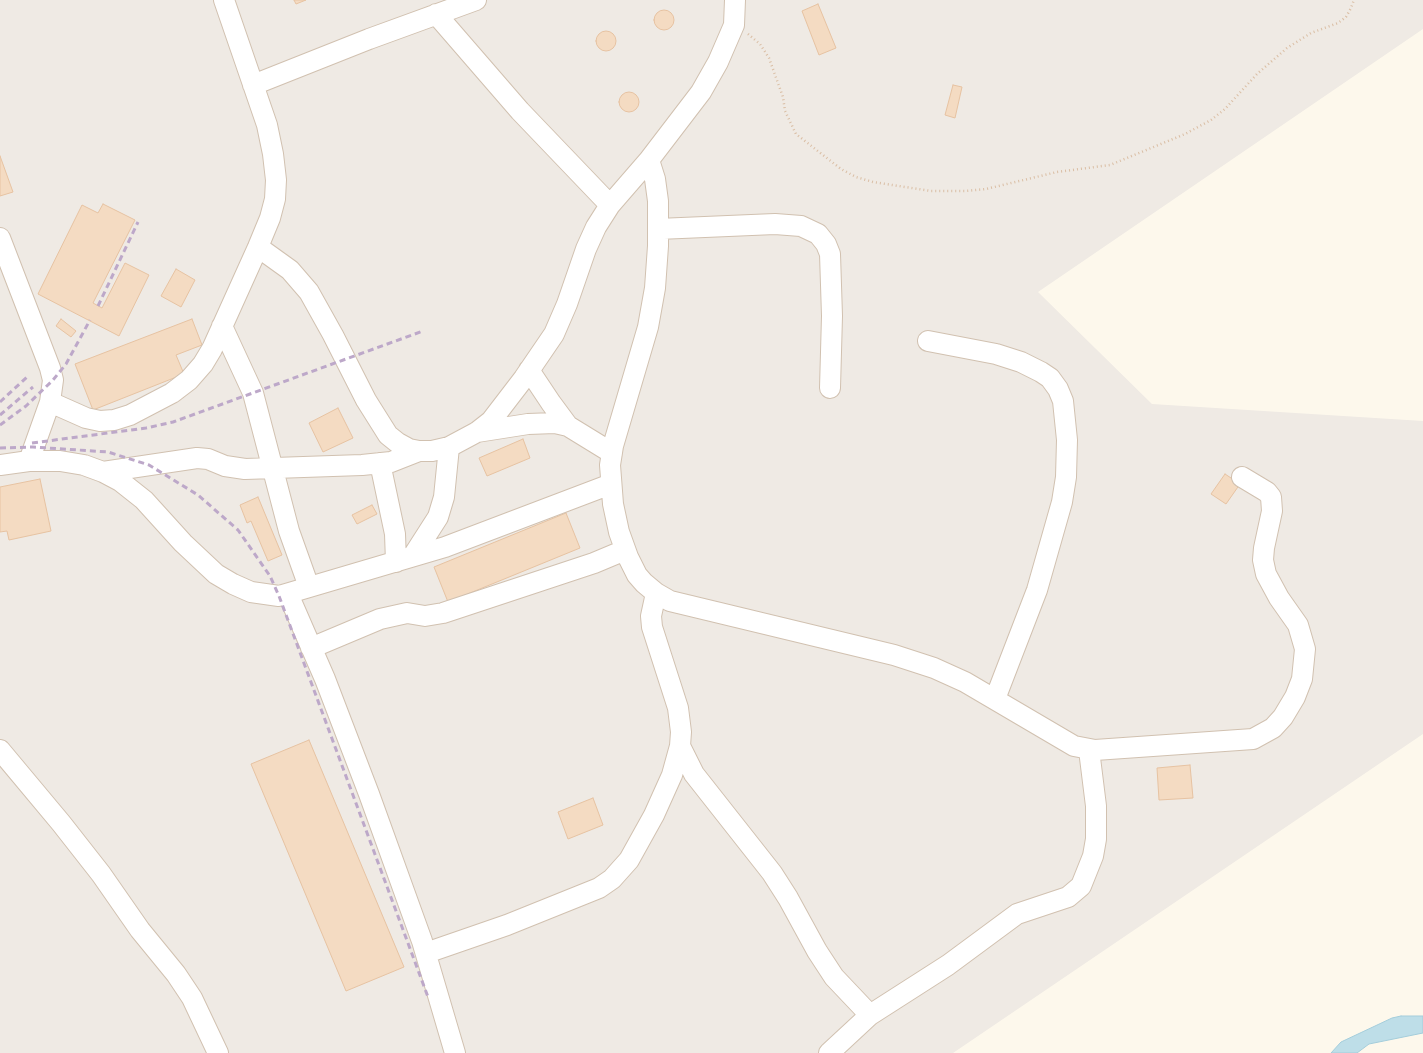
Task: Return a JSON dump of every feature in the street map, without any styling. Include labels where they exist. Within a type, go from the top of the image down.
[{"type":"lane","points":[[50,402],[86,418],[100,421],[114,420],[130,415],[172,393],[189,380],[203,364],[212,349],[258,247],[270,218],[275,199],[276,180],[273,154],[267,125],[224,0]]},
{"type":"lane","points":[[253,85],[476,0]]},
{"type":"lane","points":[[258,247],[290,270],[308,292],[333,335],[366,400],[388,435],[398,443],[419,451],[432,451],[449,447],[477,432],[490,421],[554,334],[567,304],[586,249],[596,227],[610,205],[649,160],[701,92],[718,62],[734,25],[735,0]]},
{"type":"lane","points":[[436,14],[520,111],[610,205]]},
{"type":"lane","points":[[649,160],[655,178],[658,201],[655,288],[648,327],[612,453],[611,484],[613,504],[625,550],[637,575],[656,593],[670,601],[702,610],[894,655],[934,668],[965,682],[995,699],[1065,743],[1090,750],[1253,740],[1273,728],[1283,717],[1295,697],[1305,665],[1305,649],[1298,625],[1269,582],[1263,560],[1273,502],[1267,492],[1242,477]]},
{"type":"lane","points":[[658,229],[774,224],[802,226],[818,234],[826,244],[830,254],[832,316],[830,388]]},
{"type":"lane","points":[[0,238],[50,368],[53,380],[50,402],[29,461]]},
{"type":"lane","points":[[222,326],[253,392],[289,531],[309,587]]},
{"type":"lane","points":[[928,341],[996,354],[1021,362],[1050,378],[1058,388],[1063,401],[1067,440],[1066,477],[1062,502],[1037,590],[995,699]]},
{"type":"lane","points":[[529,370],[547,398],[568,426]]},
{"type":"lane","points":[[477,432],[528,424],[555,423],[568,426],[612,453]]},
{"type":"lane","points":[[404,559],[438,517],[444,497],[449,447]]},
{"type":"lane","points":[[103,472],[197,458],[208,459],[225,466],[245,469],[272,467],[326,467],[391,462],[419,451]]},
{"type":"lane","points":[[0,465],[29,461],[60,461],[103,472],[136,492],[183,543],[216,574],[251,592],[279,596],[445,547],[611,484]]},
{"type":"lane","points":[[380,463],[395,534],[404,559]]},
{"type":"lane","points":[[312,648],[380,619],[407,613],[425,616],[443,613],[594,563],[625,550]]},
{"type":"lane","points":[[426,953],[507,925],[599,888],[612,879],[629,860],[654,815],[672,775],[680,746],[681,732],[678,708],[652,627],[653,603],[656,593]]},
{"type":"lane","points":[[288,594],[312,648],[369,794],[426,953],[455,1053]]},
{"type":"lane","points":[[680,746],[694,774],[772,873],[788,898],[817,951],[834,977],[870,1015]]},
{"type":"lane","points":[[0,750],[65,828],[140,930],[176,974],[192,998],[218,1053]]},
{"type":"lane","points":[[829,1053],[870,1015],[948,965],[1017,914],[1068,897],[1081,886],[1093,856],[1096,839],[1096,806],[1090,750]]},
{"type":"path","points":[[734,25],[748,33],[760,44],[769,58],[783,97],[785,111],[796,134],[841,169],[856,177],[873,182],[931,191],[965,191],[986,189],[1057,172],[1110,165],[1185,134],[1211,120],[1225,109],[1257,74],[1287,48],[1311,34],[1338,23],[1346,17],[1352,8],[1354,0]]},
{"type":"shaded area","points":[[0,0],[1423,0],[1423,29],[1038,292],[1152,404],[1423,421],[1423,734],[953,1053],[0,1053]]},
{"type":"water","points":[[1401,1016],[1423,1016],[1423,1033],[1369,1044],[1357,1053],[1331,1053],[1341,1042],[1392,1018]]},
{"type":"building","points":[[294,0],[306,0],[296,4]]},
{"type":"building","points":[[818,4],[836,48],[819,55],[802,11]]},
{"type":"building","points":[[664,10],[671,13],[674,20],[671,27],[664,30],[657,27],[654,20],[657,13]]},
{"type":"building","points":[[606,31],[613,34],[616,41],[613,48],[606,51],[599,48],[596,41],[599,34]]},
{"type":"building","points":[[953,85],[962,87],[955,118],[945,115]]},
{"type":"building","points":[[629,92],[636,95],[639,102],[636,109],[629,112],[622,109],[619,102],[622,95]]},
{"type":"building","points":[[0,156],[13,192],[0,196]]},
{"type":"building","points":[[103,204],[135,220],[93,303],[102,308],[125,263],[149,275],[119,336],[38,294],[82,205],[98,213]]},
{"type":"building","points":[[176,269],[195,280],[181,307],[161,296]]},
{"type":"building","points":[[61,319],[76,331],[71,337],[56,326]]},
{"type":"building","points":[[192,319],[202,345],[176,355],[184,374],[93,410],[75,364]]},
{"type":"building","points":[[338,408],[353,438],[323,452],[309,423]]},
{"type":"building","points":[[523,439],[530,458],[487,476],[479,458]]},
{"type":"building","points":[[1225,474],[1240,484],[1226,504],[1211,494]]},
{"type":"building","points":[[40,479],[51,531],[9,540],[7,531],[0,532],[0,487]]},
{"type":"building","points":[[258,497],[282,555],[268,561],[251,521],[247,523],[240,505]]},
{"type":"building","points":[[372,505],[377,514],[357,524],[352,515]]},
{"type":"building","points":[[566,513],[580,548],[448,602],[434,567]]},
{"type":"building","points":[[309,740],[404,967],[346,991],[251,764]]},
{"type":"building","points":[[1190,765],[1193,798],[1159,800],[1157,768]]},
{"type":"building","points":[[593,798],[603,825],[568,839],[558,812]]},
{"type":"railway","points":[[98,306],[138,222]]},
{"type":"railway","points":[[0,425],[26,406],[53,380],[66,364],[90,320]]},
{"type":"railway","points":[[32,443],[146,428],[173,422],[423,331]]},
{"type":"railway","points":[[0,402],[27,377]]},
{"type":"railway","points":[[0,415],[33,387]]},
{"type":"railway","points":[[0,448],[33,447],[108,452],[149,465],[198,495],[238,530],[270,576],[279,596],[428,997]]}]
